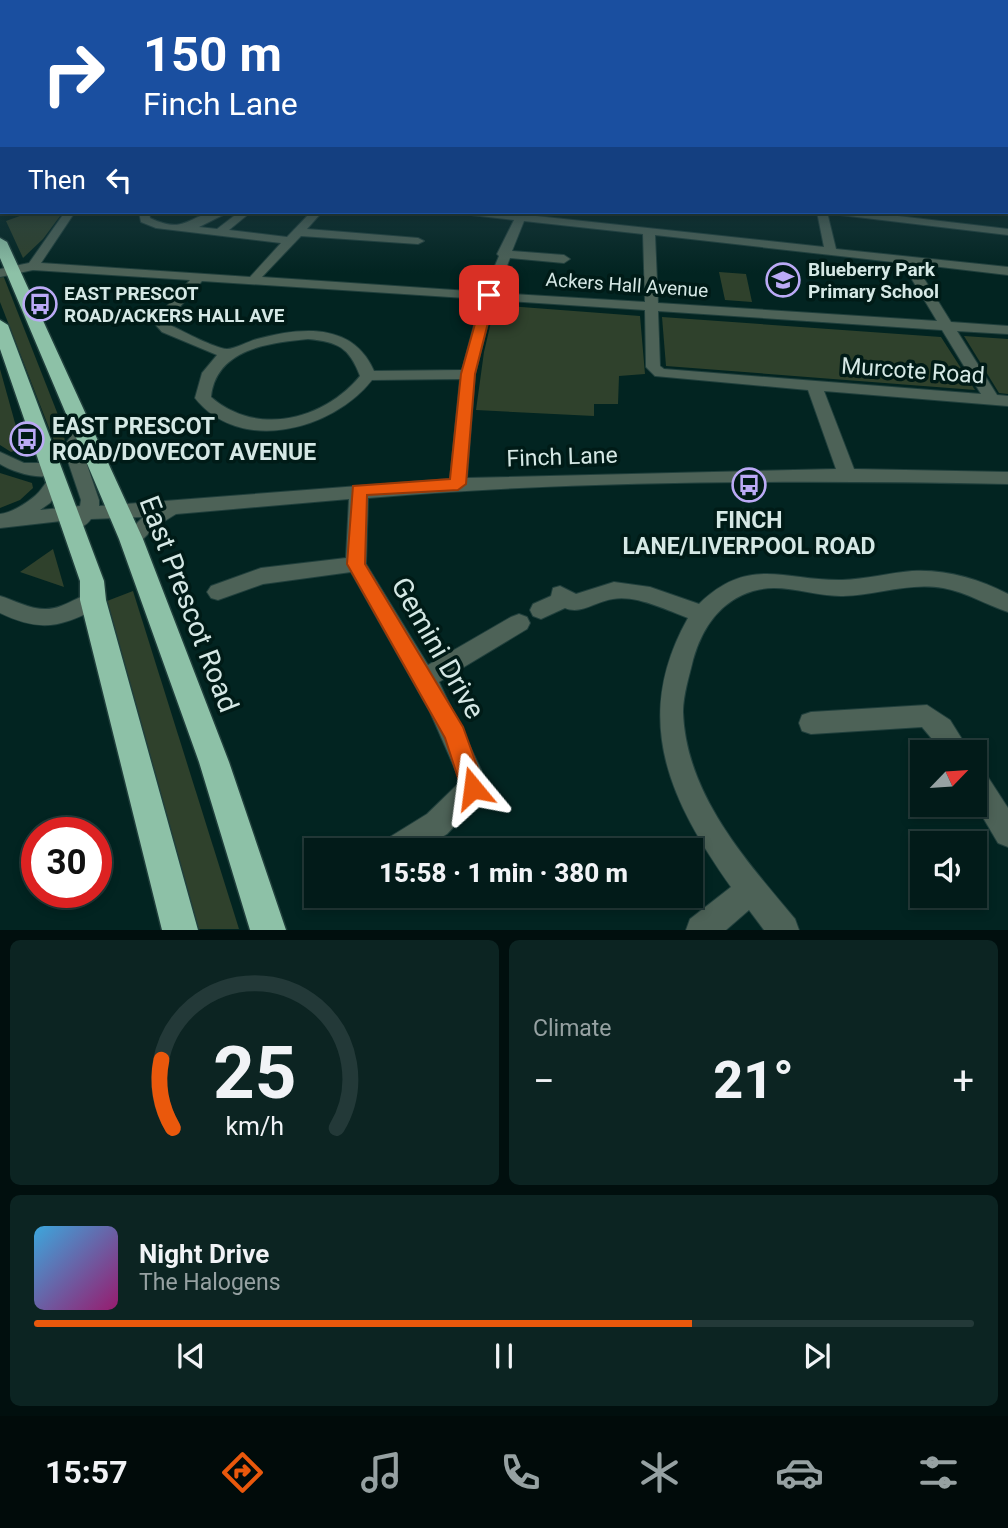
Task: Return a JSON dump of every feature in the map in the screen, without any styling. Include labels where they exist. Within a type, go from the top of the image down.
[{"type":"highway","name":"East Prescot Road","points":[[0,242],[15,270],[131,539],[214,762],[268,929]]},
{"type":"highway","points":[[0,327],[55,475],[77,517],[92,581],[93,600],[180,929]]},
{"type":"street","points":[[15,270],[68,214]]},
{"type":"street","points":[[143,214],[142,217],[148,223],[218,234],[418,241]]},
{"type":"street","points":[[186,229],[218,214]]},
{"type":"street","points":[[218,234],[242,215],[239,214]]},
{"type":"street","points":[[254,279],[315,214]]},
{"type":"street","points":[[487,214],[1008,271]]},
{"type":"street","points":[[822,214],[831,252]]},
{"type":"street","points":[[873,214],[1008,232]]},
{"type":"street","points":[[458,484],[468,374],[489,295],[503,254],[520,218]]},
{"type":"street","name":"Murcote Road","points":[[649,233],[653,366],[660,373],[1000,400]]},
{"type":"street","points":[[503,254],[564,259]]},
{"type":"street","points":[[906,261],[944,326],[1000,400]]},
{"type":"street","name":"Ackers Hall Avenue","points":[[15,270],[254,279],[1008,330]]},
{"type":"street","points":[[199,276],[160,322],[167,329],[227,354]]},
{"type":"street","points":[[323,336],[353,347],[360,354],[368,376],[362,386],[350,396],[317,416],[288,423],[237,422],[214,413],[202,398],[205,380],[213,365],[227,354],[269,340],[323,336]]},
{"type":"street","points":[[368,376],[468,374]]},
{"type":"street","points":[[815,387],[847,475]]},
{"type":"street","points":[[77,517],[90,500],[72,447],[84,431]]},
{"type":"street","points":[[0,457],[20,469],[55,475],[43,499],[4,523]]},
{"type":"street","name":"Finch Lane","points":[[4,523],[359,490],[458,484],[847,475],[1008,478]]},
{"type":"street","points":[[218,592],[261,576],[356,564],[359,490]]},
{"type":"street","points":[[131,539],[148,522],[176,507]]},
{"type":"street","name":"Gemini Drive","points":[[356,564],[455,735],[473,788],[437,824],[414,838]]},
{"type":"street","points":[[784,929],[751,890],[690,798],[674,741],[671,710],[692,628],[718,598],[749,584],[762,582],[836,588],[922,578],[958,585],[1008,604]]},
{"type":"street","points":[[541,610],[563,596],[573,603],[614,590],[650,595],[702,614]]},
{"type":"street","points":[[0,604],[26,616],[46,620],[62,616],[93,600]]},
{"type":"street","points":[[424,679],[519,623]]},
{"type":"street","points":[[811,723],[927,716],[941,728],[949,740]]},
{"type":"street","points":[[987,799],[1008,833]]},
{"type":"street","points":[[701,929],[751,890]]},
{"type":"green space","points":[[25,214],[62,214],[43,239],[23,258],[6,221]]},
{"type":"green space","points":[[719,272],[746,274],[752,302],[725,300]]},
{"type":"green space","points":[[3,275],[64,430],[65,447],[58,451],[0,302],[0,276]]},
{"type":"green space","points":[[495,305],[640,316],[645,374],[619,376],[618,404],[594,404],[594,416],[476,410],[484,352]]},
{"type":"green space","points":[[662,317],[941,337],[975,390],[666,366]]},
{"type":"green space","points":[[964,336],[1008,339],[1008,394],[999,393]]},
{"type":"green space","points":[[0,369],[22,448],[11,452],[0,445]]},
{"type":"green space","points":[[0,473],[32,483],[33,488],[20,500],[0,508]]},
{"type":"green space","points":[[53,549],[64,587],[20,572]]},
{"type":"green space","points":[[133,591],[239,929],[198,929],[107,601]]},
{"type":"place","name":"Blueberry Park Primary School","points":[[783,280]]},
{"type":"place","name":"EAST PRESCOT ROAD/ACKERS HALL AVE","points":[[40,304]]},
{"type":"place","name":"EAST PRESCOT ROAD/DOVECOT AVENUE","points":[[27,439]]},
{"type":"place","name":"FINCH LANE/LIVERPOOL ROAD","points":[[749,485]]},
{"type":"route","points":[[473,788],[472,778],[455,735],[356,564],[359,490],[458,484],[468,374],[489,295]]}]
